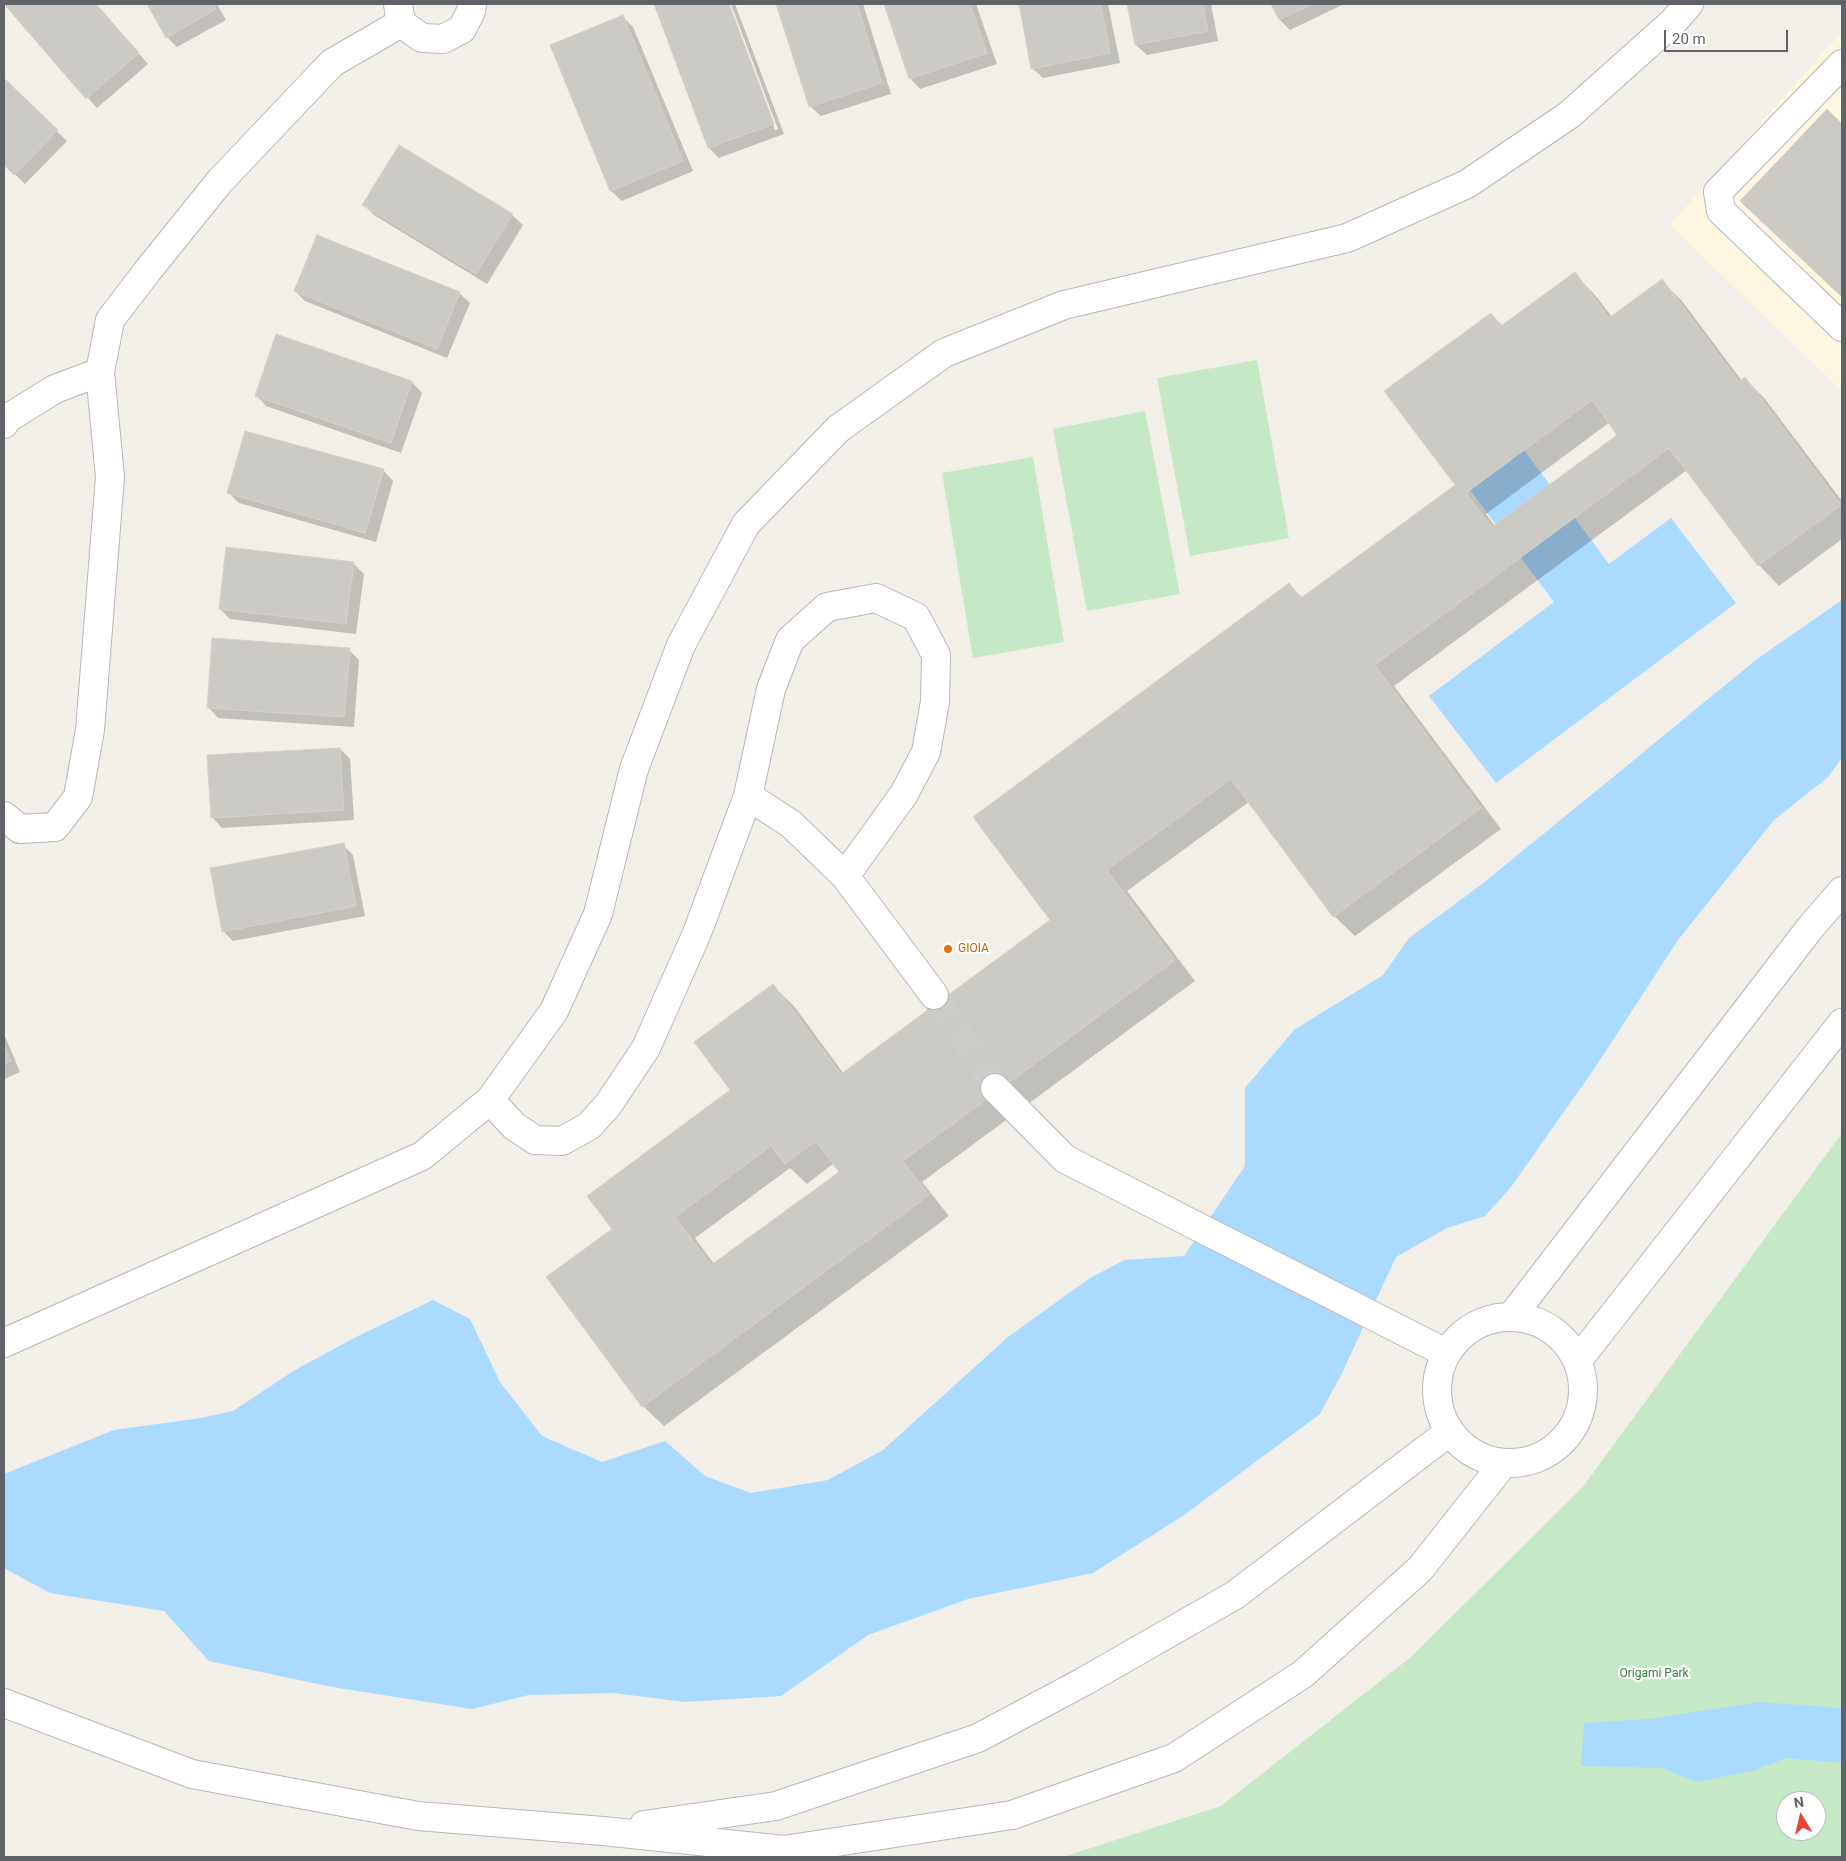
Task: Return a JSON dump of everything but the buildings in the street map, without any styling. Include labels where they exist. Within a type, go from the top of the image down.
[{"type":"street","points":[[4,816],[20,829],[55,827],[78,797],[90,730],[110,477],[100,372],[110,320],[220,181],[332,63],[400,13],[422,38],[443,39],[462,30],[471,11],[472,4]]},
{"type":"street","points":[[4,1344],[422,1156],[490,1100],[554,1011],[598,914],[634,769],[682,645],[746,524],[838,429],[944,353],[1064,305],[1347,238],[1468,184],[1569,115],[1674,22],[1689,4]]},
{"type":"street","points":[[1842,64],[1718,192],[1721,211],[1842,327]]},
{"type":"street","points":[[4,424],[8,418],[55,389],[100,372]]},
{"type":"street","points":[[490,1100],[514,1126],[535,1140],[562,1141],[589,1126],[608,1105],[646,1048],[696,933],[748,796],[771,689],[790,640],[827,607],[876,598],[916,617],[936,655],[935,702],[926,752],[904,794],[845,876]]},
{"type":"street","points":[[748,796],[791,824],[845,876],[934,995]]},
{"type":"street","points":[[1512,1316],[1804,936],[1842,891]]},
{"type":"street","points":[[1578,1360],[1842,1023]]},
{"type":"street","points":[[995,1088],[1065,1159],[1446,1353]]},
{"type":"street","points":[[1512,1316],[1539,1322],[1562,1337],[1578,1360],[1584,1390],[1578,1420],[1560,1445],[1533,1460],[1503,1464],[1472,1454],[1449,1432],[1437,1407],[1436,1379],[1446,1353],[1458,1337],[1474,1326],[1492,1318],[1512,1316]]},
{"type":"street","points":[[603,1831],[776,1806],[978,1738],[1083,1682],[1235,1595],[1449,1432]]},
{"type":"street","points":[[4,1702],[192,1774],[418,1816],[603,1831],[784,1850],[1012,1814],[1174,1758],[1303,1674],[1420,1569],[1503,1464]]},
{"type":"shaded area","points":[[1842,32],[1842,392],[1670,225]]},
{"type":"green space","points":[[1257,360],[1289,538],[1190,556],[1157,378]]},
{"type":"green space","points":[[1145,411],[1180,594],[1087,611],[1053,429]]},
{"type":"green space","points":[[1033,457],[1064,642],[973,658],[942,473]]},
{"type":"green space","name":"Origami Park","points":[[1842,1133],[1842,1857],[1063,1857],[1221,1806],[1411,1657],[1582,1488]]},
{"type":"water","points":[[1524,450],[1609,564],[1671,518],[1736,603],[1496,783],[1429,696],[1554,602],[1470,490]]},
{"type":"water","points":[[1842,600],[1842,758],[1828,777],[1774,820],[1678,940],[1594,1069],[1511,1187],[1485,1216],[1447,1228],[1396,1257],[1342,1373],[1320,1414],[1184,1515],[1093,1573],[968,1599],[868,1635],[781,1696],[685,1702],[614,1693],[529,1695],[472,1709],[332,1687],[209,1661],[164,1611],[50,1593],[4,1568],[4,1474],[114,1430],[201,1418],[233,1411],[295,1370],[356,1337],[433,1300],[470,1319],[500,1382],[542,1436],[602,1462],[665,1441],[705,1476],[751,1493],[828,1480],[883,1450],[1008,1337],[1090,1278],[1125,1260],[1184,1256],[1245,1166],[1245,1088],[1294,1030],[1383,975],[1409,938],[1482,884],[1757,659]]},
{"type":"water","points":[[1759,1702],[1842,1708],[1842,1763],[1786,1758],[1752,1771],[1695,1782],[1662,1768],[1581,1766],[1584,1723],[1650,1719]]},
{"type":"tunnel","points":[[934,995],[995,1088]]},
{"type":"place","name":"GIOIA","points":[[948,949]]}]
